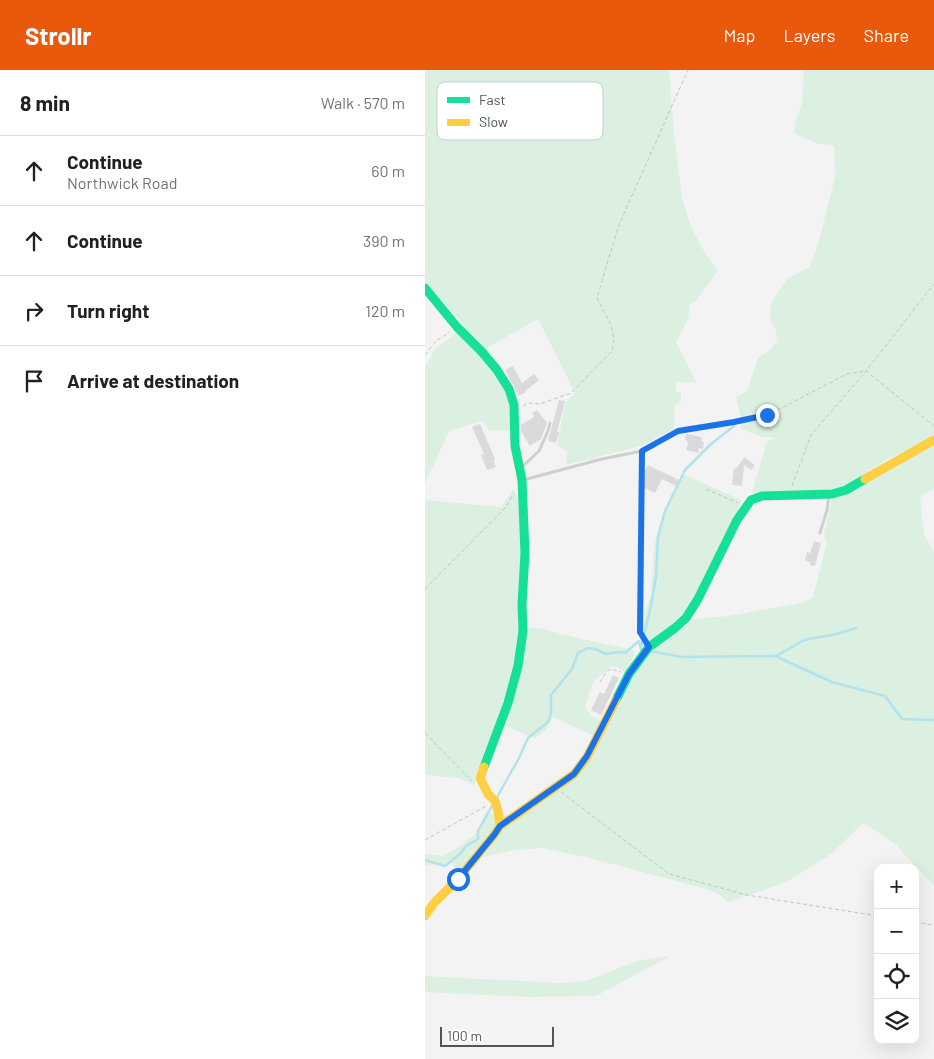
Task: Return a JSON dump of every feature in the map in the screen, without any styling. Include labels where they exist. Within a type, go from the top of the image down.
[{"type":"street","points":[[425,288],[495,366],[508,387],[515,409],[516,449],[522,480],[525,553],[522,605],[523,631],[518,666],[508,703],[480,778],[488,794],[495,801],[500,826]]},
{"type":"street","points":[[425,916],[434,903],[458,879],[500,826],[574,774],[587,756],[629,674],[649,647],[675,628],[699,599],[737,520],[751,500],[762,496],[829,494],[847,490],[934,440]]},
{"type":"lane","points":[[522,480],[602,459],[642,451],[678,431],[734,422]]},
{"type":"lane","points":[[521,468],[539,451],[550,423]]},
{"type":"lane","points":[[821,532],[829,494]]},
{"type":"path","points":[[515,409],[529,403],[540,404],[571,394],[612,351],[614,339],[611,325],[597,298],[618,227],[688,70]]},
{"type":"path","points":[[788,496],[811,435],[866,372],[934,284]]},
{"type":"path","points":[[425,355],[436,341],[458,327]]},
{"type":"path","points":[[734,422],[767,415],[847,374],[866,372],[934,426]]},
{"type":"path","points":[[642,451],[640,632],[649,647]]},
{"type":"path","points":[[425,589],[505,508],[522,480]]},
{"type":"path","points":[[705,489],[746,507]]},
{"type":"path","points":[[600,682],[607,671],[611,669],[629,674]]},
{"type":"path","points":[[425,734],[473,782],[480,778]]},
{"type":"path","points":[[555,787],[669,874],[747,895],[874,915]]},
{"type":"path","points":[[425,840],[495,801]]},
{"type":"path","points":[[919,923],[934,925]]},
{"type":"green space","points":[[425,70],[669,70],[682,198],[692,229],[705,253],[718,271],[695,302],[689,305],[687,320],[676,342],[696,382],[676,382],[676,392],[681,392],[681,402],[675,405],[674,429],[641,446],[566,465],[567,452],[557,445],[565,403],[575,393],[538,319],[485,349],[481,359],[497,378],[506,393],[510,406],[513,430],[490,431],[482,421],[449,431],[425,484],[425,367],[435,349],[465,326],[425,282]]},
{"type":"green space","points":[[804,70],[934,70],[934,434],[923,442],[886,460],[846,485],[832,490],[752,493],[767,441],[777,438],[762,437],[741,429],[741,418],[736,397],[747,391],[758,358],[769,351],[777,341],[776,330],[770,320],[771,303],[787,279],[809,267],[818,245],[835,177],[834,146],[816,143],[794,134],[795,123],[802,103]]},
{"type":"green space","points":[[934,443],[934,489],[920,497],[924,534],[934,552],[934,886],[919,870],[919,864],[914,864],[895,844],[867,825],[862,824],[831,854],[791,879],[728,902],[717,893],[706,889],[590,858],[542,848],[515,850],[483,857],[503,828],[555,792],[605,729],[628,687],[632,675],[658,646],[695,619],[729,616],[805,602],[813,597],[827,542],[824,534],[832,498],[849,492]]},
{"type":"green space","points":[[682,474],[743,501],[690,607],[675,624],[650,643],[643,628],[651,595],[654,547],[666,507]]},
{"type":"green space","points":[[513,489],[517,496],[521,523],[520,625],[515,667],[504,703],[475,776],[475,785],[458,778],[425,775],[425,500],[501,507]]},
{"type":"green space","points":[[527,627],[633,650],[635,654],[625,672],[617,667],[610,667],[593,682],[585,707],[591,716],[601,721],[594,736],[553,717],[546,729],[535,738],[504,726],[514,696]]},
{"type":"green space","points":[[487,811],[496,815],[497,825],[472,857],[458,871],[452,863],[425,866],[425,855],[442,856],[454,850],[475,834]]},
{"type":"green space","points":[[670,956],[596,996],[527,997],[425,992],[425,976],[560,983],[586,981],[637,961]]},
{"type":"building","points":[[513,366],[522,383],[534,374],[539,380],[519,396],[505,370]]},
{"type":"building","points":[[559,400],[565,401],[556,443],[548,441]]},
{"type":"building","points":[[537,410],[547,423],[541,439],[530,446],[521,431],[521,425],[534,417],[532,413]]},
{"type":"building","points":[[480,424],[495,459],[496,467],[487,470],[481,455],[484,454],[472,427]]},
{"type":"building","points":[[687,434],[702,437],[701,441],[704,442],[703,449],[699,448],[698,453],[686,450],[688,444],[685,438]]},
{"type":"building","points":[[746,455],[745,458],[755,465],[751,470],[744,465],[742,486],[732,485],[734,468],[736,469]]},
{"type":"building","points":[[648,465],[679,480],[676,486],[662,479],[655,493],[638,485]]},
{"type":"building","points":[[814,541],[821,543],[815,566],[810,565],[810,562],[805,560],[807,552],[810,553]]},
{"type":"building","points":[[613,675],[619,678],[601,715],[591,710],[600,692],[604,694]]},
{"type":"waterway","points":[[641,647],[651,606],[656,576],[658,537],[665,511],[685,470],[710,445],[734,426]]},
{"type":"waterway","points":[[776,656],[804,640],[837,634],[856,628]]},
{"type":"waterway","points":[[496,799],[528,738],[548,722],[551,713],[551,695],[572,669],[578,653],[588,648],[606,654],[625,653],[639,641],[641,649],[644,650]]},
{"type":"waterway","points":[[650,651],[682,657],[775,656],[832,682],[885,696],[902,719],[934,720]]},
{"type":"waterway","points":[[425,860],[445,866],[461,853],[466,846],[478,839],[478,831],[493,804]]},
{"type":"traffic: fast","points":[[425,288],[457,327],[497,370],[509,389],[514,405],[515,446],[522,480],[525,553],[522,605],[523,631],[518,666],[508,703],[484,767]]},
{"type":"traffic: fast","points":[[616,700],[629,674],[649,647],[686,618],[698,599],[737,520],[751,500],[762,496],[832,494],[846,490],[865,479]]},
{"type":"traffic: slow","points":[[865,479],[934,440]]},
{"type":"traffic: slow","points":[[425,916],[434,903],[458,879],[500,826],[574,774],[587,757],[616,700]]},
{"type":"traffic: slow","points":[[484,767],[480,778],[488,794],[495,801],[500,826]]},
{"type":"route","points":[[458,879],[500,826],[574,774],[587,756],[629,674],[649,647],[640,632],[642,451],[678,431],[767,415]]}]
